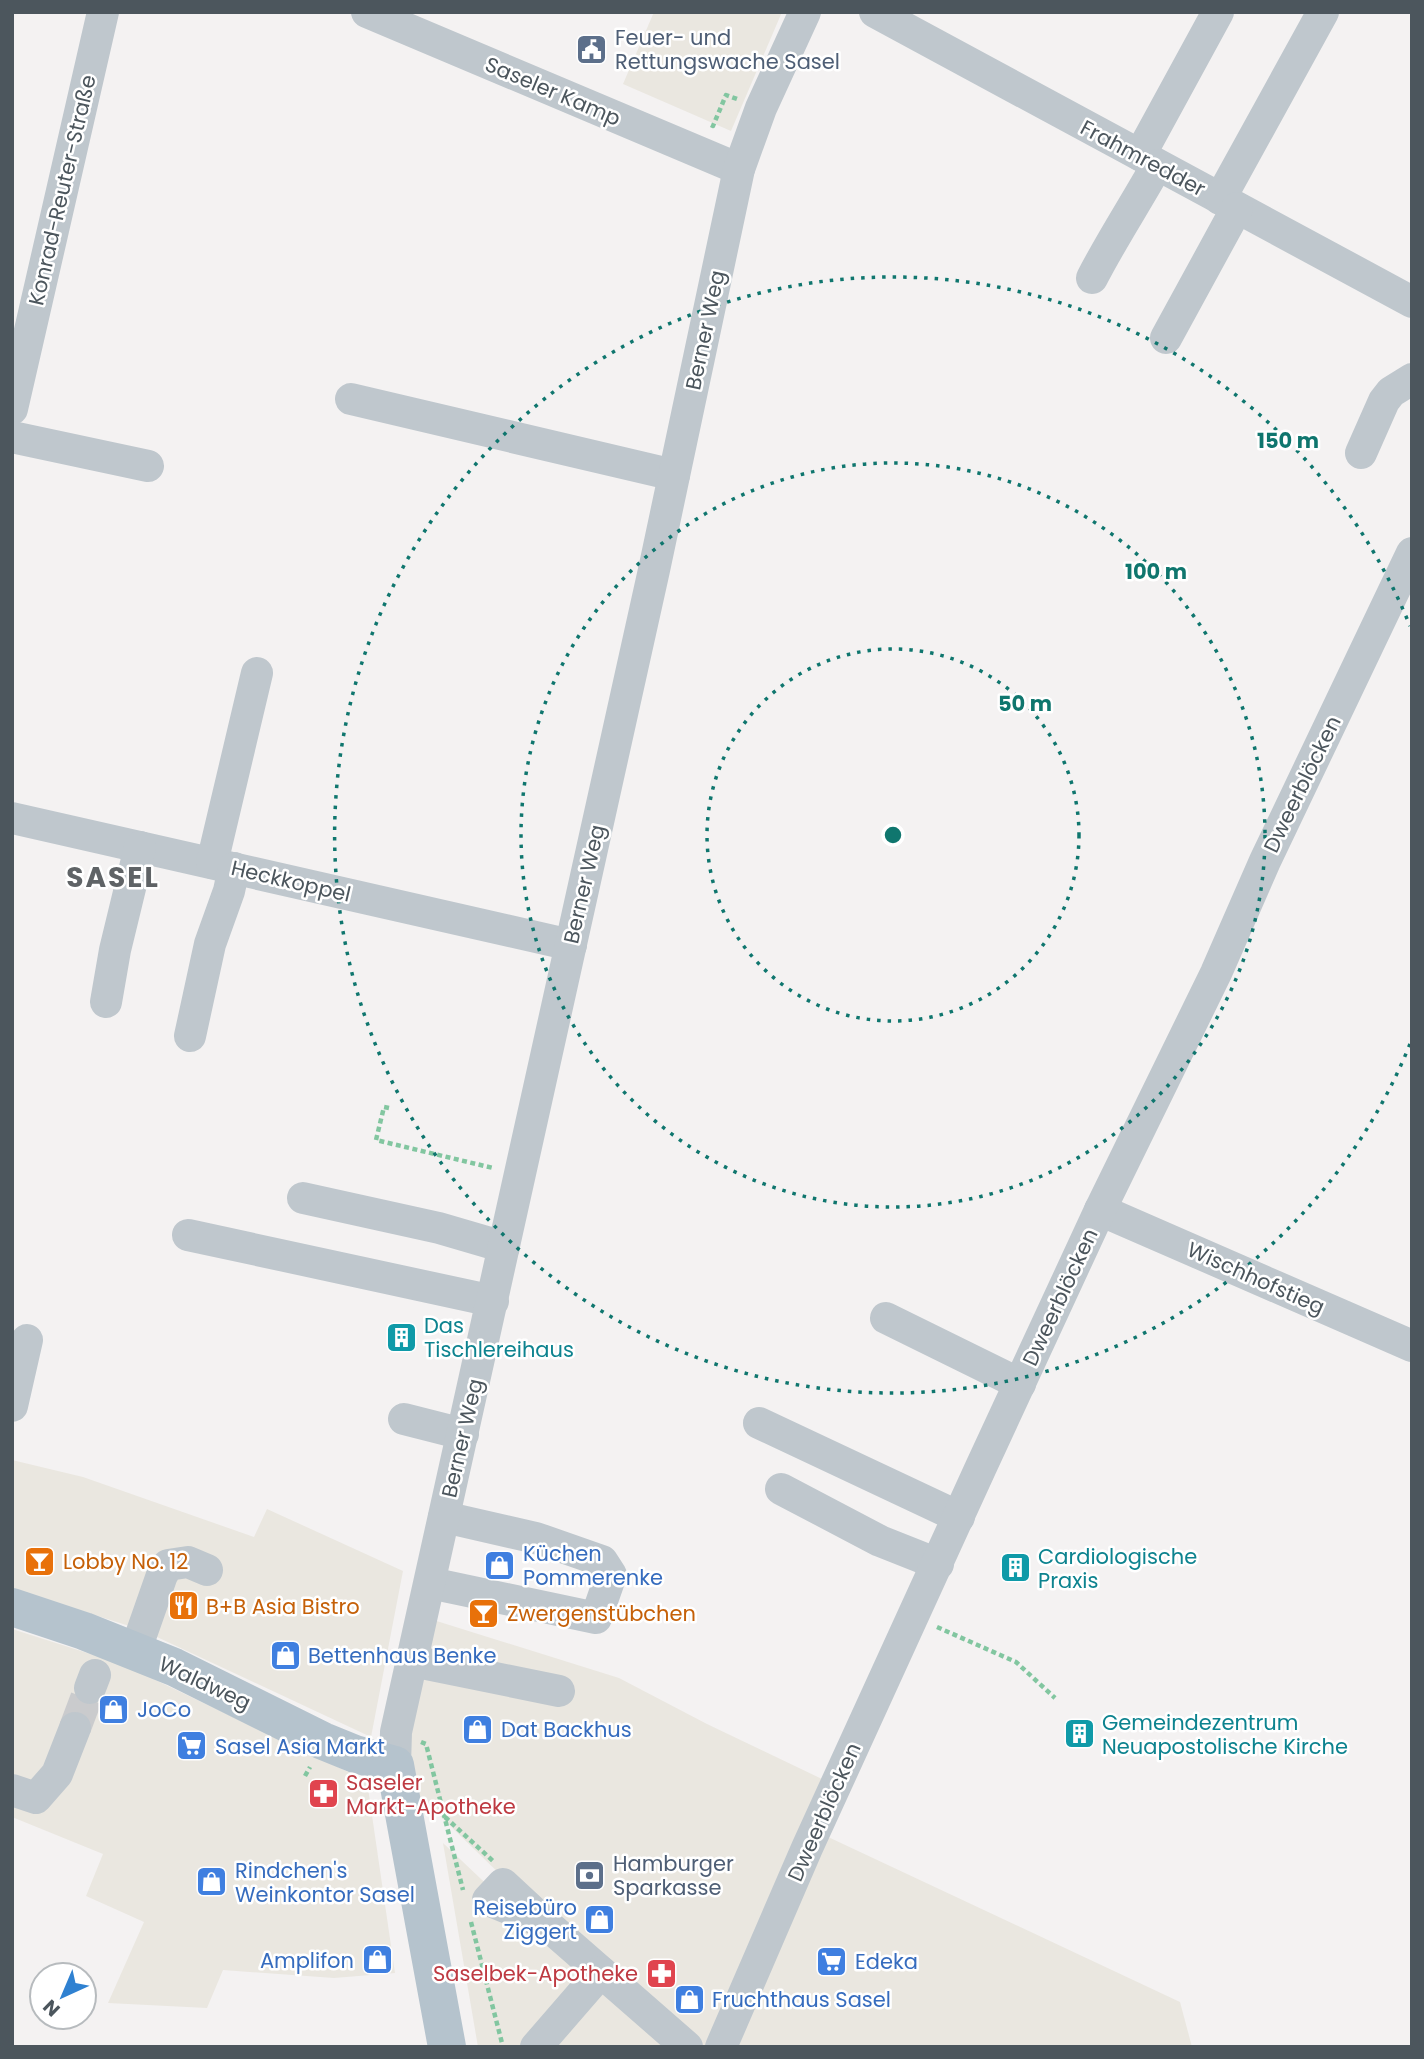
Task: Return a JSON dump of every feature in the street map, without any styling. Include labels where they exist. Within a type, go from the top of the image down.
[{"type":"main road","name":"Waldweg","points":[[12,1607],[84,1631],[174,1667],[323,1741],[355,1754],[396,1749]]},
{"type":"main road","points":[[396,1749],[447,2047]]},
{"type":"street","name":"Konrad-Reuter-Straße","points":[[12,409],[103,12]]},
{"type":"street","name":"Saseler Kamp","points":[[367,12],[739,169]]},
{"type":"street","name":"Berner Weg","points":[[396,1749],[412,1661],[521,1175],[739,169],[761,108],[805,12]]},
{"type":"street","name":"Frahmredder","points":[[875,12],[1412,302]]},
{"type":"street","points":[[1092,278],[1109,244],[1124,224],[1149,160],[1218,12]]},
{"type":"street","points":[[1166,338],[1323,12]]},
{"type":"street","points":[[1361,453],[1384,401],[1391,392],[1412,379]]},
{"type":"street","points":[[351,398],[674,475]]},
{"type":"street","points":[[12,437],[148,466]]},
{"type":"street","name":"Dweerblöcken","points":[[722,2047],[807,1848],[1100,1210],[1216,974],[1265,861],[1412,553]]},
{"type":"street","points":[[190,1036],[210,944],[229,891],[223,866],[257,673]]},
{"type":"street","name":"Heckkoppel","points":[[12,818],[571,944]]},
{"type":"street","points":[[106,1002],[115,950],[140,847]]},
{"type":"street","points":[[303,1198],[439,1228],[504,1247]]},
{"type":"street","name":"Wischhofstieg","points":[[1100,1210],[1412,1346]]},
{"type":"street","points":[[188,1236],[493,1301]]},
{"type":"street","points":[[886,1318],[1020,1384]]},
{"type":"street","points":[[12,1406],[27,1340]]},
{"type":"street","points":[[404,1419],[463,1434]]},
{"type":"street","points":[[759,1423],[959,1517]]},
{"type":"street","points":[[781,1489],[880,1541],[938,1564]]},
{"type":"street","points":[[430,1583],[596,1618],[611,1575],[602,1561],[550,1543],[444,1517]]},
{"type":"street","points":[[135,1652],[168,1565],[188,1562],[207,1570]]},
{"type":"street","points":[[412,1661],[559,1691]]},
{"type":"street","points":[[12,1790],[36,1798],[57,1774],[75,1728]]},
{"type":"street","points":[[503,1884],[488,1900],[545,1923],[687,2047]]},
{"type":"street","points":[[536,2047],[601,1972]]},
{"type":"path","points":[[700,121],[713,126],[726,95],[761,108]]},
{"type":"path","points":[[389,1108],[383,1107],[376,1140],[521,1175]]},
{"type":"path","points":[[914,1618],[1016,1662],[1055,1698]]},
{"type":"path","points":[[396,1749],[426,1744],[464,1895]]},
{"type":"path","points":[[445,1816],[506,1873],[503,1884]]},
{"type":"path","points":[[471,1920],[503,2047]]},
{"type":"shaded area","points":[[654,12],[782,12],[731,131],[623,84]]},
{"type":"shaded area","points":[[12,1460],[83,1477],[254,1537],[267,1509],[403,1571],[371,1737],[142,1630],[12,1589]]},
{"type":"shaded area","points":[[427,1618],[619,1678],[822,1779],[715,2047],[697,2047],[510,1884],[404,1781]]},
{"type":"shaded area","points":[[12,1629],[122,1664],[367,1781],[395,1973],[334,1978],[223,1970],[207,2008],[108,2003],[144,1922],[86,1896],[103,1854],[12,1817]]},
{"type":"shaded area","points":[[826,1836],[1180,2002],[1192,2047],[730,2047]]},
{"type":"shaded area","points":[[443,1843],[499,1896],[675,2047],[478,2047]]},
{"type":"tunnel","points":[[75,1728],[90,1688]]},
{"type":"place","name":"Feuer- und Rettungswache Sasel","points":[[592,49]]},
{"type":"place","name":"Das Tischlereihaus","points":[[401,1337]]},
{"type":"place","name":"Lobby No. 12","points":[[40,1561]]},
{"type":"place","name":"Küchen Pommerenke","points":[[500,1565]]},
{"type":"place","name":"Cardiologische Praxis","points":[[1015,1568]]},
{"type":"place","name":"B+B Asia Bistro","points":[[183,1606]]},
{"type":"place","name":"Zwergenstübchen","points":[[484,1613]]},
{"type":"place","name":"Bettenhaus Benke","points":[[285,1655]]},
{"type":"place","name":"JoCo","points":[[114,1709]]},
{"type":"place","name":"Dat Backhus","points":[[478,1729]]},
{"type":"place","name":"Gemeindezentrum Neuapostolische Kirche","points":[[1079,1734]]},
{"type":"place","name":"Sasel Asia Markt","points":[[192,1746]]},
{"type":"place","name":"Saseler Markt-Apotheke","points":[[323,1794]]},
{"type":"place","name":"Hamburger Sparkasse","points":[[590,1875]]},
{"type":"place","name":"Rindchen's Weinkontor Sasel","points":[[212,1882]]},
{"type":"place","name":"Reisebüro Ziggert","points":[[600,1919]]},
{"type":"place","name":"Amplifon","points":[[377,1960]]},
{"type":"place","name":"Edeka","points":[[832,1961]]},
{"type":"place","name":"Saselbek-Apotheke","points":[[661,1973]]},
{"type":"place","name":"Fruchthaus Sasel","points":[[689,1999]]},
{"type":"district","name":"SASEL","points":[[113,877]]}]
